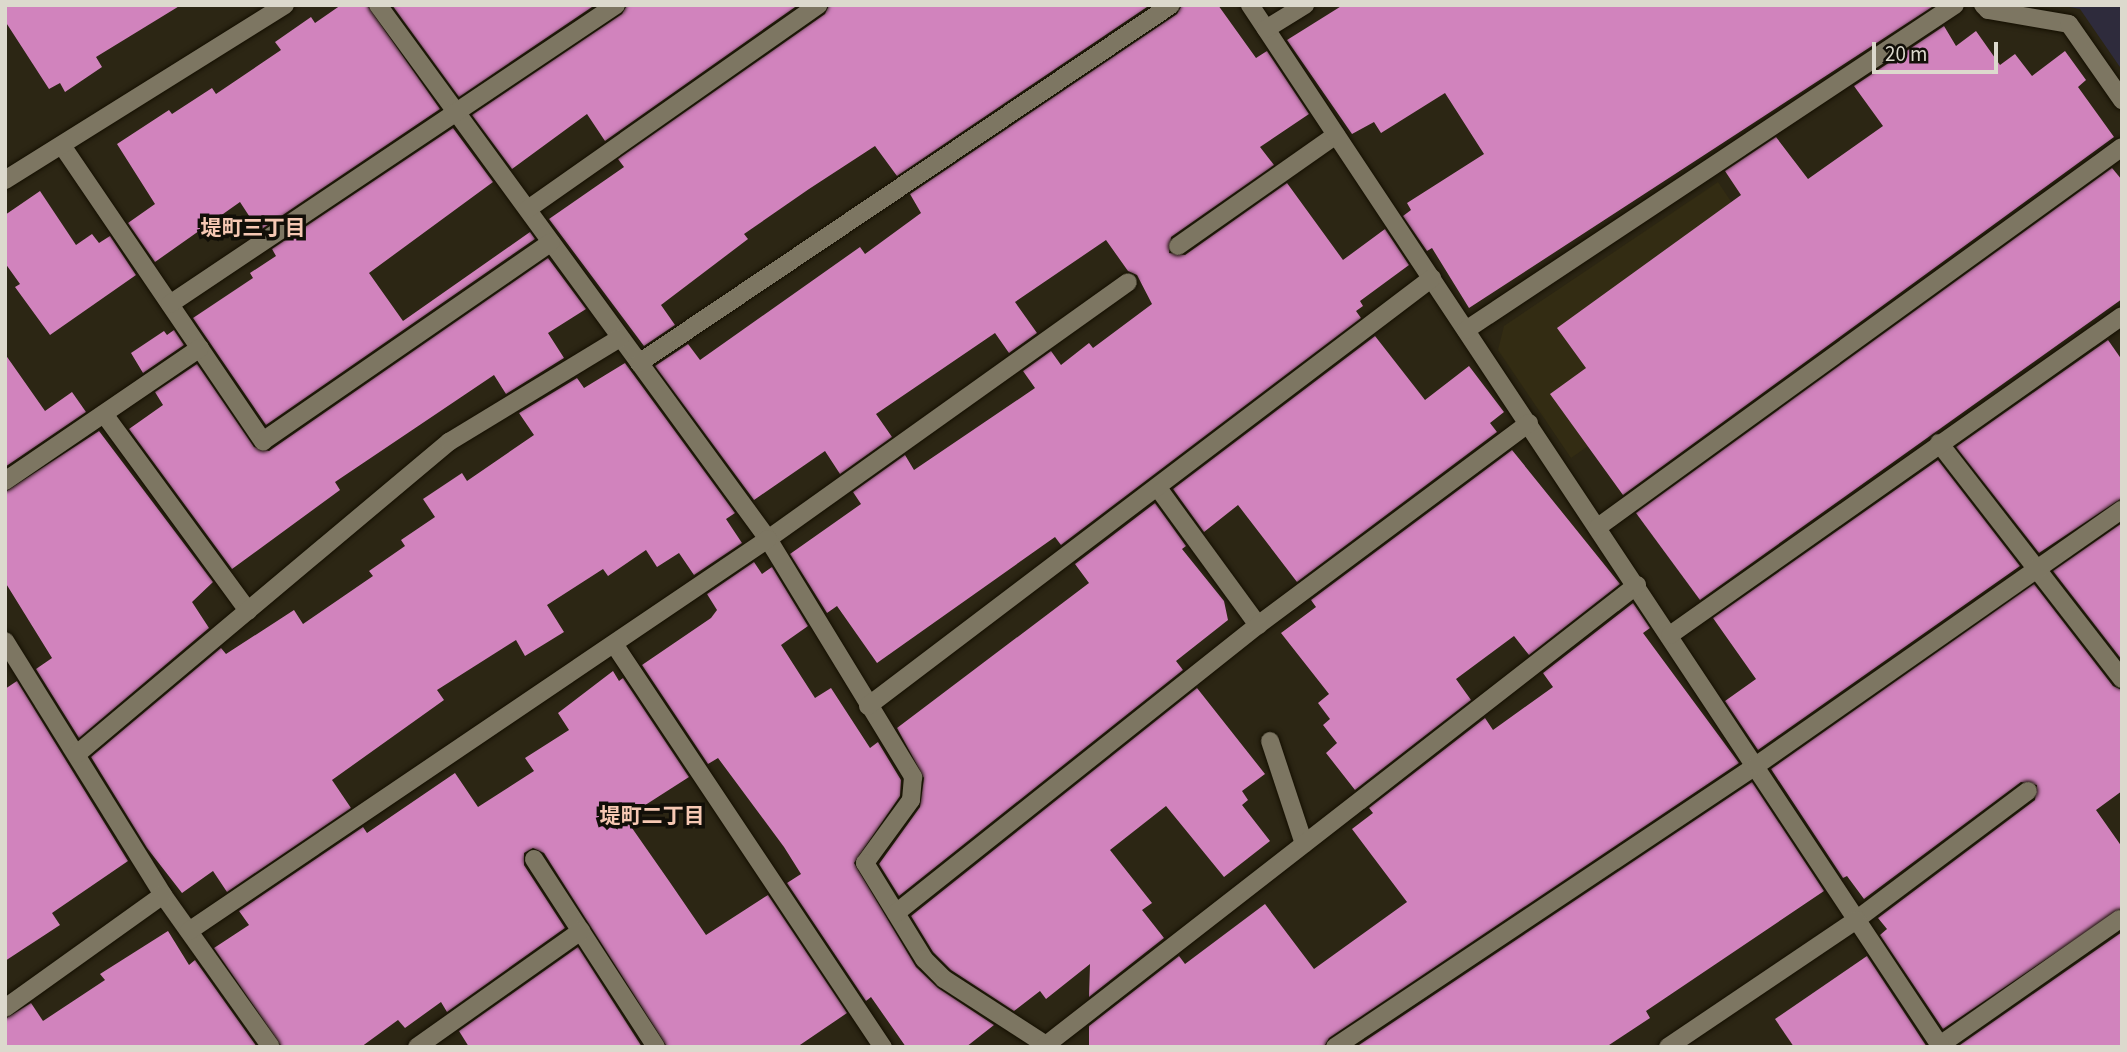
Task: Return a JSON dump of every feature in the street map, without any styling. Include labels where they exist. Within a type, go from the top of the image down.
[{"type":"street","points":[[5,180],[64,147],[285,5]]},
{"type":"street","points":[[378,5],[768,539],[913,778],[911,800],[865,863],[924,959],[944,979],[1047,1046],[1637,585]]},
{"type":"street","points":[[170,304],[616,5]]},
{"type":"street","points":[[528,209],[818,5]]},
{"type":"street","points":[[639,363],[1171,5]]},
{"type":"street","points":[[1250,5],[1757,765],[1941,1046],[2120,919]]},
{"type":"street","points":[[1266,29],[1305,5]]},
{"type":"street","points":[[1466,330],[1955,5]]},
{"type":"street","points":[[1983,5],[1988,10],[2070,24],[2122,100]]},
{"type":"street","points":[[1178,246],[1336,135]]},
{"type":"street","points":[[64,147],[263,441],[551,242]]},
{"type":"street","points":[[1598,527],[2122,147]]},
{"type":"street","points":[[868,706],[1432,278]]},
{"type":"street","points":[[189,931],[768,539],[1128,282]]},
{"type":"street","points":[[1670,635],[2122,316]]},
{"type":"street","points":[[77,754],[449,442],[620,338]]},
{"type":"street","points":[[5,481],[200,348]]},
{"type":"street","points":[[104,414],[248,611]]},
{"type":"street","points":[[896,913],[1258,625],[1529,423]]},
{"type":"street","points":[[1939,443],[2036,573],[2122,679]]},
{"type":"street","points":[[1158,488],[1258,625]]},
{"type":"street","points":[[1335,1047],[1757,765],[2036,573],[2122,509]]},
{"type":"street","points":[[5,641],[163,895],[271,1047]]},
{"type":"street","points":[[614,644],[883,1047]]},
{"type":"street","points":[[1270,741],[1304,844]]},
{"type":"street","points":[[1668,1047],[1856,920],[2028,791]]},
{"type":"street","points":[[534,859],[656,1047]]},
{"type":"street","points":[[5,1008],[163,895]]},
{"type":"street","points":[[418,1047],[581,931]]},
{"type":"shaded area","points":[[2059,5],[2122,5],[2122,70],[2080,9]]},
{"type":"shaded area","points":[[1718,182],[1797,300],[1571,458],[1498,350],[1504,326]]},
{"type":"building","points":[[5,5],[181,5],[96,57],[102,67],[65,92],[60,83],[49,89],[5,21]]},
{"type":"building","points":[[341,5],[367,5],[440,109],[259,231],[240,202],[155,262],[128,223],[155,204],[117,144],[169,110],[172,114],[212,88],[216,94],[281,50],[275,42],[311,17],[315,23]]},
{"type":"building","points":[[392,5],[595,5],[459,97]]},
{"type":"building","points":[[627,5],[798,5],[605,141],[587,114],[512,169],[472,115],[622,14]]},
{"type":"building","points":[[829,5],[1150,5],[897,176],[875,146],[809,189],[744,234],[748,239],[661,305],[675,325],[644,346],[549,219],[624,167],[618,159],[825,14]]},
{"type":"building","points":[[1182,5],[1218,5],[1256,58],[1267,51],[1309,114],[1260,147],[1274,165],[1171,237],[1169,253],[1185,255],[1287,183],[1343,260],[1385,229],[1409,265],[1360,301],[1363,306],[1356,311],[1361,318],[1061,545],[1055,537],[877,663],[837,606],[827,613],[790,554],[861,504],[853,492],[905,455],[914,470],[1035,388],[1023,371],[1051,351],[1061,365],[1089,343],[1093,348],[1152,304],[1137,275],[1128,271],[1106,240],[1015,302],[1037,333],[1009,353],[995,333],[876,414],[892,437],[840,474],[825,451],[754,500],[655,366],[688,344],[700,360],[860,247],[865,254],[921,213],[910,194],[1177,14]]},
{"type":"building","points":[[1343,5],[1932,7],[1469,308],[1432,248],[1427,251],[1403,216],[1411,210],[1407,203],[1484,154],[1445,93],[1381,133],[1374,122],[1352,134],[1287,40]]},
{"type":"building","points":[[1944,26],[1956,46],[1976,31],[2000,65],[2015,54],[2032,76],[2065,51],[2086,80],[2078,87],[2114,137],[1623,495],[1550,394],[1586,368],[1557,328],[1741,195],[1725,171],[1776,137],[1808,179],[1883,126],[1854,86]]},
{"type":"building","points":[[453,128],[493,182],[369,273],[403,321],[530,232],[535,239],[266,425],[193,318],[253,278],[250,273],[276,256],[272,249]]},
{"type":"building","points":[[2112,168],[2122,180],[2122,299],[1700,600],[1636,513]]},
{"type":"building","points":[[40,191],[76,245],[92,234],[99,243],[110,236],[136,275],[50,335],[15,287],[20,284],[5,263],[5,215]]},
{"type":"building","points":[[548,258],[586,309],[548,333],[564,358],[506,394],[494,375],[335,482],[340,490],[232,569],[129,429],[163,405],[155,392],[197,364],[254,447],[269,451]]},
{"type":"building","points":[[174,330],[184,345],[143,373],[131,353],[164,331],[167,335]]},
{"type":"building","points":[[1375,336],[1425,400],[1469,366],[1504,412],[1490,423],[1497,432],[1297,582],[1238,505],[1204,532],[1173,489]]},
{"type":"building","points":[[2108,340],[2122,360],[2122,498],[2039,553],[1956,447]]},
{"type":"building","points":[[5,354],[45,411],[72,392],[86,412],[5,467]]},
{"type":"building","points":[[625,363],[735,513],[726,519],[742,543],[694,575],[679,553],[657,567],[646,550],[608,576],[603,569],[547,605],[564,632],[525,656],[516,640],[437,690],[444,700],[332,780],[351,808],[227,892],[213,871],[182,893],[147,848],[91,757],[221,648],[226,654],[294,610],[303,624],[373,576],[369,571],[405,546],[401,540],[435,517],[423,499],[462,473],[467,481],[534,435],[519,413],[577,378],[584,388]]},
{"type":"building","points":[[99,431],[213,582],[192,602],[209,628],[79,738],[36,669],[52,658],[5,582],[5,492]]},
{"type":"building","points":[[1512,450],[1620,584],[1529,655],[1514,636],[1456,679],[1471,700],[1355,790],[1326,753],[1337,743],[1323,725],[1330,719],[1318,703],[1329,694],[1281,633],[1316,607],[1311,600]]},
{"type":"building","points":[[1938,460],[2020,566],[1758,750],[1725,701],[1756,679],[1713,618]]},
{"type":"building","points":[[1155,503],[1186,546],[1182,549],[1224,601],[1228,620],[1176,661],[1183,670],[899,896],[879,864],[920,807],[924,778],[897,728],[1089,583],[1075,564]]},
{"type":"building","points":[[2122,523],[2122,660],[2053,571]]},
{"type":"building","points":[[754,562],[762,574],[772,567],[808,626],[781,645],[815,698],[831,688],[870,748],[878,742],[901,780],[900,796],[854,863],[916,967],[938,988],[994,1025],[966,1047],[906,1047],[871,997],[866,1001],[787,883],[801,874],[784,847],[718,758],[708,764],[642,665],[711,618],[717,610],[707,594]]},
{"type":"building","points":[[2034,584],[2113,686],[2122,690],[2122,791],[2096,810],[2122,847],[2122,908],[1943,1029],[1880,935],[1887,929],[1878,918],[2035,800],[2037,785],[2021,782],[1864,899],[1847,876],[1843,878],[1771,769]]},
{"type":"building","points":[[1633,603],[1650,628],[1643,633],[1739,763],[1329,1038],[1324,1047],[1089,1047],[1089,1026],[1179,956],[1185,964],[1265,904],[1314,969],[1407,902],[1352,829],[1373,813],[1369,808],[1485,718],[1493,730],[1553,687],[1543,673]]},
{"type":"building","points":[[613,671],[619,681],[623,678],[689,777],[625,818],[706,935],[768,895],[847,1013],[797,1047],[667,1047],[544,853],[533,848],[524,853],[524,865],[565,928],[447,1012],[441,1002],[405,1028],[398,1020],[361,1047],[282,1047],[214,948],[249,925],[239,911],[363,827],[367,833],[455,773],[478,807],[534,771],[525,758],[569,730],[558,713]]},
{"type":"building","points":[[17,681],[128,861],[52,913],[60,925],[5,961],[5,689]]},
{"type":"building","points":[[1197,688],[1265,774],[1242,791],[1248,800],[1242,805],[1270,841],[1224,877],[1166,806],[1110,850],[1152,903],[1142,910],[1164,938],[1089,997],[1090,964],[1046,999],[1040,991],[1014,1011],[951,970],[933,952],[911,916]]},
{"type":"building","points":[[1752,782],[1824,891],[1646,1011],[1650,1018],[1606,1047],[1356,1047]]},
{"type":"building","points":[[168,931],[189,965],[195,960],[257,1047],[5,1047],[5,1019],[31,1003],[43,1021],[105,980],[100,974]]},
{"type":"building","points":[[2122,932],[2122,1047],[1957,1047]]},
{"type":"building","points":[[578,947],[642,1047],[469,1047],[459,1031]]},
{"type":"building","points":[[1867,956],[1927,1047],[1794,1047],[1775,1019]]},
{"type":"district","name":"堤町三丁目","points":[[253,228]]},
{"type":"district","name":"堤町二丁目","points":[[652,816]]}]
